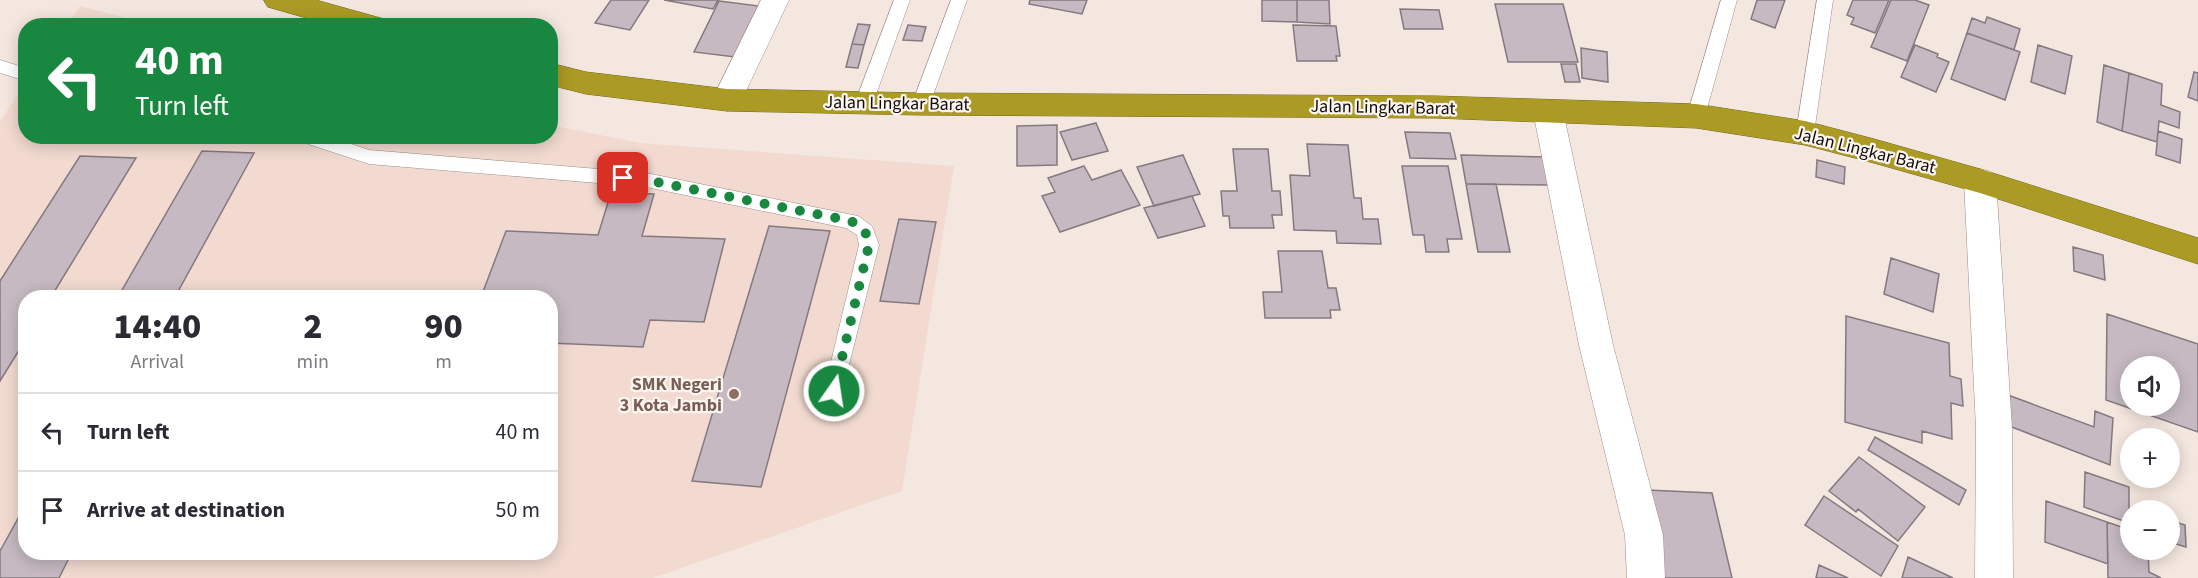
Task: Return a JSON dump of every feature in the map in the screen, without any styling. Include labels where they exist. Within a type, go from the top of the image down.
[{"type":"highway","points":[[278,0],[329,18]]},
{"type":"highway","name":"Jalan Lingkar Barat","points":[[558,76],[586,83],[727,100],[921,104],[1400,106],[1696,116],[1805,133],[1980,181],[2198,251]]},
{"type":"street","points":[[727,100],[775,0]]},
{"type":"street","points":[[1548,111],[1596,345],[1644,535],[1646,578]]},
{"type":"street","points":[[1980,181],[1994,428],[1994,578]]},
{"type":"lane","points":[[864,103],[902,0]]},
{"type":"lane","points":[[921,104],[959,0]]},
{"type":"lane","points":[[1696,116],[1729,0]]},
{"type":"lane","points":[[1805,133],[1825,0]]},
{"type":"lane","points":[[0,66],[18,72]]},
{"type":"lane","points":[[329,144],[369,157],[646,180],[851,221],[865,231],[869,245],[834,391]]},
{"type":"shaded area","points":[[80,6],[125,18],[72,18]]},
{"type":"shaded area","name":"SMK Negeri 3 Kota Jambi","points":[[18,95],[18,144],[558,144],[558,126],[640,143],[954,166],[902,491],[653,578],[0,578],[0,121]]},
{"type":"building","points":[[611,0],[649,0],[630,30],[595,23]]},
{"type":"building","points":[[664,0],[718,0],[713,9]]},
{"type":"building","points":[[1030,0],[1087,0],[1082,14],[1029,4]]},
{"type":"building","points":[[1262,0],[1297,0],[1297,22],[1262,21]]},
{"type":"building","points":[[1297,0],[1329,0],[1330,24],[1297,22]]},
{"type":"building","points":[[1757,0],[1785,0],[1775,28],[1751,19]]},
{"type":"building","points":[[1853,0],[1889,0],[1875,33],[1851,24],[1854,18],[1847,15]]},
{"type":"building","points":[[1891,0],[1915,0],[1929,5],[1907,61],[1871,47]]},
{"type":"building","points":[[719,1],[759,6],[735,57],[694,52]]},
{"type":"building","points":[[1495,4],[1563,4],[1578,62],[1508,62]]},
{"type":"building","points":[[1400,9],[1439,10],[1443,29],[1404,29]]},
{"type":"building","points":[[1987,17],[2020,29],[2014,50],[1967,33],[1972,18],[1985,23]]},
{"type":"building","points":[[858,24],[870,25],[864,45],[852,44]]},
{"type":"building","points":[[908,25],[926,27],[922,41],[903,40]]},
{"type":"building","points":[[1293,25],[1336,26],[1340,56],[1336,56],[1337,61],[1297,61]]},
{"type":"building","points":[[1967,33],[2020,52],[2005,100],[1951,79]]},
{"type":"building","points":[[852,44],[864,45],[858,68],[846,67]]},
{"type":"building","points":[[1915,45],[1938,54],[1937,57],[1949,62],[1936,92],[1901,77]]},
{"type":"building","points":[[2038,45],[2072,56],[2065,94],[2031,82]]},
{"type":"building","points":[[1581,48],[1607,52],[1608,82],[1582,78]]},
{"type":"building","points":[[1561,64],[1576,64],[1580,82],[1565,82]]},
{"type":"building","points":[[2104,65],[2129,73],[2122,131],[2097,122]]},
{"type":"building","points":[[2194,72],[2198,73],[2198,101],[2188,97]]},
{"type":"building","points":[[2129,73],[2162,84],[2161,105],[2180,112],[2179,128],[2159,121],[2157,142],[2122,131]]},
{"type":"building","points":[[1096,123],[1108,151],[1072,160],[1060,132]]},
{"type":"building","points":[[1057,125],[1057,165],[1017,166],[1017,126]]},
{"type":"building","points":[[2158,131],[2182,139],[2180,163],[2156,155]]},
{"type":"building","points":[[1405,132],[1450,133],[1456,159],[1410,158]]},
{"type":"building","points":[[1307,144],[1348,145],[1354,198],[1361,198],[1363,219],[1378,219],[1381,244],[1337,243],[1336,231],[1294,230],[1290,175],[1310,176]]},
{"type":"building","points":[[1233,149],[1268,149],[1272,191],[1280,191],[1282,215],[1272,215],[1274,228],[1230,228],[1229,216],[1223,216],[1221,191],[1237,191]]},
{"type":"building","points":[[202,151],[254,153],[179,290],[122,290]]},
{"type":"building","points":[[1183,155],[1200,194],[1154,206],[1137,167]]},
{"type":"building","points":[[1461,155],[1546,157],[1552,185],[1466,184]]},
{"type":"building","points":[[80,156],[136,158],[55,290],[18,290],[18,352],[0,381],[0,281]]},
{"type":"building","points":[[1817,160],[1845,167],[1844,184],[1816,177]]},
{"type":"building","points":[[1084,166],[1092,180],[1121,170],[1140,205],[1060,232],[1042,196],[1055,192],[1048,178]]},
{"type":"building","points":[[1402,166],[1448,166],[1462,239],[1447,239],[1449,252],[1426,252],[1424,235],[1413,235]]},
{"type":"building","points":[[1466,184],[1496,184],[1510,252],[1478,252]]},
{"type":"building","points":[[611,193],[654,194],[642,236],[725,239],[704,322],[650,320],[643,347],[558,343],[558,290],[484,290],[506,231],[598,235]]},
{"type":"building","points":[[1192,196],[1205,226],[1158,238],[1144,208]]},
{"type":"building","points":[[899,219],[936,222],[919,304],[880,301]]},
{"type":"building","points":[[769,226],[830,231],[761,487],[692,481]]},
{"type":"building","points":[[2073,247],[2103,255],[2105,280],[2074,271]]},
{"type":"building","points":[[1278,251],[1322,251],[1328,288],[1336,288],[1340,310],[1330,310],[1331,318],[1265,318],[1263,292],[1282,292]]},
{"type":"building","points":[[1891,258],[1939,274],[1933,312],[1884,294]]},
{"type":"building","points":[[2107,314],[2198,344],[2198,432],[2152,416],[2180,416],[2180,356],[2120,356],[2120,405],[2106,400]]},
{"type":"building","points":[[1846,316],[1949,343],[1950,376],[1961,379],[1963,406],[1951,403],[1952,439],[1922,431],[1922,443],[1845,422]]},
{"type":"building","points":[[2008,395],[2094,427],[2095,411],[2113,418],[2110,465],[2004,424]]},
{"type":"building","points":[[1875,437],[1966,490],[1959,505],[1868,450]]},
{"type":"building","points":[[1859,457],[1925,507],[1898,541],[1858,509],[1856,512],[1829,491]]},
{"type":"building","points":[[2085,472],[2120,484],[2120,488],[2129,488],[2129,500],[2120,500],[2120,520],[2084,507]]},
{"type":"building","points":[[1647,490],[1712,493],[1732,578],[1664,578]]},
{"type":"building","points":[[1824,496],[1898,546],[1881,576],[1805,525]]},
{"type":"building","points":[[2046,501],[2107,522],[2108,564],[2045,542]]},
{"type":"building","points":[[18,518],[18,560],[68,560],[59,578],[0,578],[0,551]]},
{"type":"building","points":[[2107,522],[2120,527],[2120,560],[2148,560],[2149,572],[2161,578],[2108,578]]},
{"type":"building","points":[[2180,523],[2185,525],[2186,547],[2180,545]]},
{"type":"building","points":[[1908,557],[1953,578],[1902,578]]},
{"type":"building","points":[[1819,565],[1848,578],[1816,578]]},
{"type":"place","name":"SMK Negeri 3 Kota Jambi","points":[[734,394]]},
{"type":"route","points":[[623,178],[646,180],[851,221],[865,231],[869,245],[834,391]]}]
